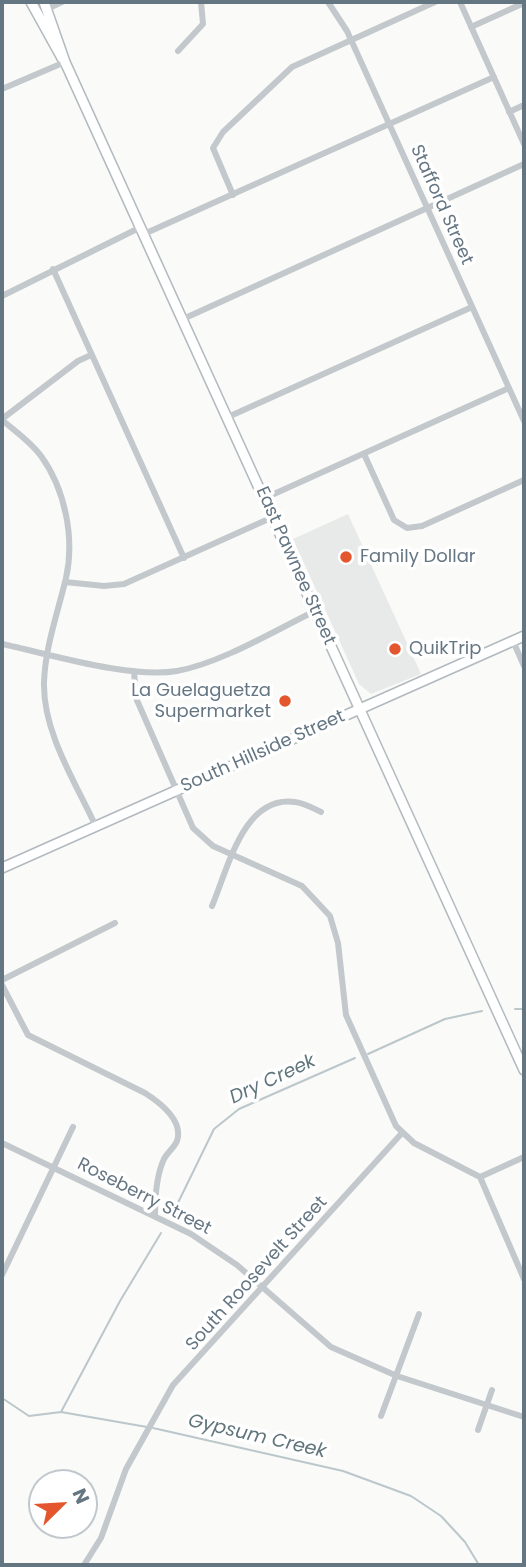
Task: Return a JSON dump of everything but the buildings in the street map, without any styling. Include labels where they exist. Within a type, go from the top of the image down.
[{"type":"main road","name":"East Pawnee Street","points":[[31,2],[65,62]]},
{"type":"main road","name":"East Pawnee Street","points":[[46,5],[65,62],[524,1070]]},
{"type":"main road","name":"South Hillside Street","points":[[2,868],[524,636]]},
{"type":"street","points":[[36,13],[46,5],[62,2]]},
{"type":"street","points":[[178,51],[204,24],[201,2]]},
{"type":"street","name":"Stafford Street","points":[[328,2],[351,40],[524,421]]},
{"type":"street","points":[[233,195],[213,148],[218,138],[292,67],[435,2]]},
{"type":"street","points":[[460,2],[524,144]]},
{"type":"street","points":[[471,27],[524,3]]},
{"type":"street","points":[[2,89],[65,62]]},
{"type":"street","points":[[2,296],[52,269],[233,195],[494,77]]},
{"type":"street","points":[[509,112],[524,105]]},
{"type":"street","points":[[183,319],[524,164]]},
{"type":"street","points":[[52,269],[184,558]]},
{"type":"street","points":[[228,417],[472,307]]},
{"type":"street","points":[[91,355],[78,360],[2,419],[40,454],[55,483],[68,527],[65,582],[44,683],[48,718],[96,827]]},
{"type":"street","points":[[264,498],[509,388]]},
{"type":"street","points":[[364,454],[394,520],[407,528],[422,526],[524,480]]},
{"type":"street","points":[[65,582],[114,586],[184,558],[273,517]]},
{"type":"street","points":[[2,643],[134,671],[159,673],[200,664],[315,611]]},
{"type":"street","points":[[513,641],[524,666]]},
{"type":"street","points":[[134,671],[136,698],[193,828],[206,841],[302,886],[330,916],[338,943],[342,994],[349,1025],[402,1133],[414,1143],[480,1177],[524,1279]]},
{"type":"street","points":[[212,906],[246,827],[264,807],[296,802],[321,811]]},
{"type":"street","points":[[115,923],[2,982],[28,1035],[145,1093],[160,1103],[172,1117],[178,1128],[177,1141],[161,1170],[155,1215]]},
{"type":"street","points":[[2,1275],[73,1127]]},
{"type":"street","name":"South Roosevelt Street","points":[[84,1565],[101,1538],[126,1469],[173,1385],[402,1133]]},
{"type":"street","name":"Roseberry Street","points":[[2,1143],[155,1215],[237,1265],[331,1347],[397,1376],[524,1417]]},
{"type":"street","points":[[480,1177],[524,1157]]},
{"type":"street","points":[[381,1416],[419,1314]]},
{"type":"street","points":[[478,1430],[492,1390]]},
{"type":"shaded area","points":[[348,514],[421,674],[371,694],[359,684],[293,539]]},
{"type":"waterway","name":"Dry Creek","points":[[515,1009],[524,1009]]},
{"type":"waterway","name":"Dry Creek","points":[[368,1054],[445,1019],[482,1011]]},
{"type":"waterway","name":"Dry Creek","points":[[173,1213],[214,1129],[239,1109],[355,1058]]},
{"type":"waterway","name":"Dry Creek","points":[[61,1412],[120,1301],[161,1233]]},
{"type":"waterway","name":"Gypsum Creek","points":[[2,1398],[29,1416],[61,1412],[147,1427]]},
{"type":"waterway","name":"Gypsum Creek","points":[[153,1428],[343,1471],[411,1496],[441,1516],[465,1542],[479,1565]]},
{"type":"place","name":"Family Dollar","points":[[346,557]]},
{"type":"place","name":"QuikTrip","points":[[395,649]]},
{"type":"place","name":"La Guelaguetza Supermarket","points":[[285,701]]}]
